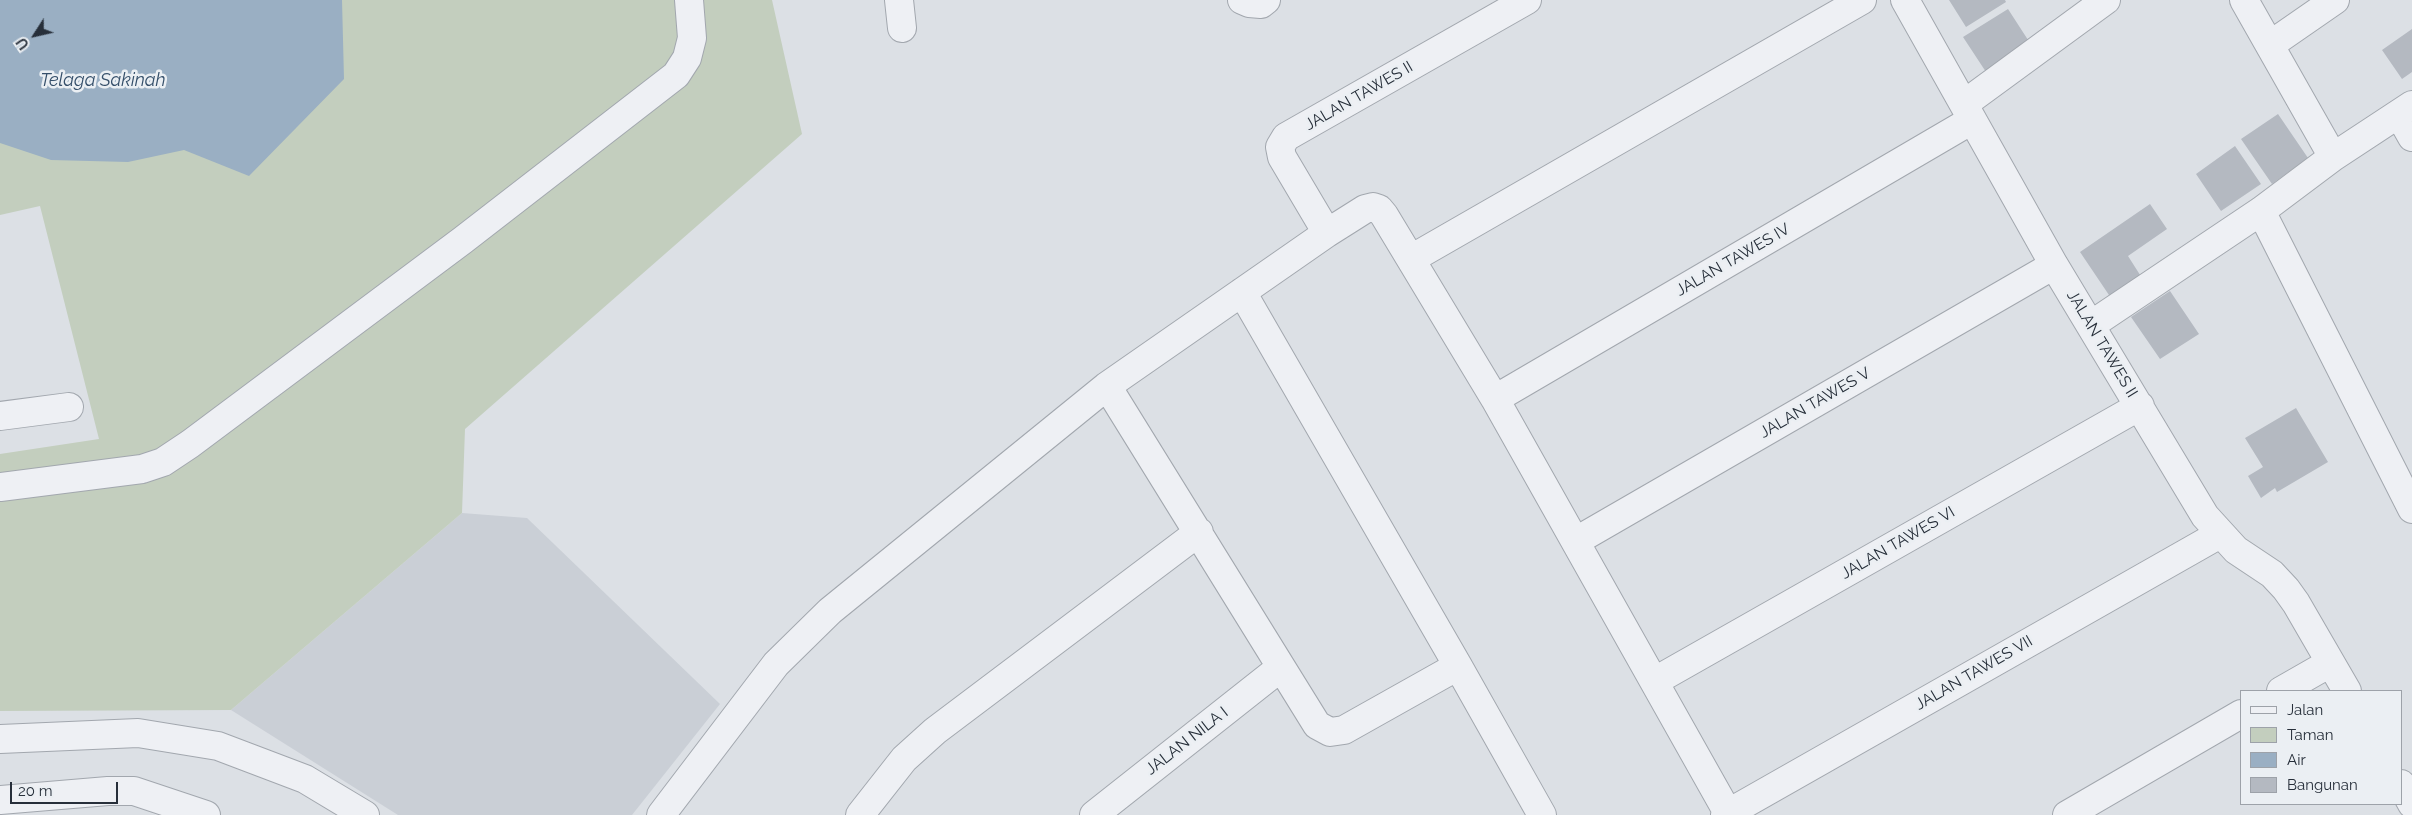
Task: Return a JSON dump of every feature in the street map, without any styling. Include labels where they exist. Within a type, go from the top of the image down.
[{"type":"street","points":[[0,487],[142,469],[163,462],[190,444],[463,240],[676,75],[687,58],[692,38],[689,0]]},
{"type":"street","points":[[899,0],[902,28]]},
{"type":"street","points":[[1242,0],[1261,4],[1266,0]]},
{"type":"street","name":"JALAN TAWES II","points":[[1327,233],[1282,157],[1280,146],[1286,137],[1527,0]]},
{"type":"street","points":[[1411,259],[1862,0]]},
{"type":"street","name":"JALAN TAWES II","points":[[1905,0],[2054,265],[2206,516],[2236,550],[2272,574],[2286,589],[2346,690]]},
{"type":"street","name":"JALAN TAWES IV","points":[[1495,399],[1968,112],[2106,0]]},
{"type":"street","points":[[2244,0],[2332,157]]},
{"type":"street","points":[[2270,45],[2335,0]]},
{"type":"street","points":[[2091,325],[2261,211],[2332,157],[2406,110],[2412,137]]},
{"type":"street","points":[[661,815],[732,719],[776,664],[807,632],[1107,386],[1327,233],[1373,206],[1384,215],[1495,399],[1655,681],[1726,814]]},
{"type":"street","points":[[2261,211],[2412,509]]},
{"type":"street","name":"JALAN TAWES V","points":[[1576,542],[2054,265]]},
{"type":"street","points":[[1242,292],[1542,815]]},
{"type":"street","points":[[1107,386],[1199,532],[1280,668],[1318,725],[1330,732],[1344,730],[1458,666]]},
{"type":"street","name":"JALAN TAWES VI","points":[[1655,681],[2140,406]]},
{"type":"street","points":[[0,416],[69,407]]},
{"type":"street","points":[[860,815],[904,759],[935,731],[1199,532]]},
{"type":"street","name":"JALAN TAWES VII","points":[[1726,814],[2220,534]]},
{"type":"street","points":[[2283,690],[2330,663]]},
{"type":"street","name":"JALAN NILA I","points":[[1094,815],[1280,668]]},
{"type":"street","points":[[2067,815],[2240,715]]},
{"type":"street","points":[[0,739],[138,733],[218,746],[305,779],[365,815]]},
{"type":"street","points":[[2393,815],[2412,804],[2402,786]]},
{"type":"street","points":[[0,800],[108,791],[134,791],[206,815]]},
{"type":"shaded area","points":[[462,513],[527,518],[720,704],[632,815],[398,815],[231,710]]},
{"type":"green space","points":[[0,0],[772,0],[802,134],[465,429],[462,513],[231,710],[0,711],[0,454],[99,439],[40,206],[0,215]]},
{"type":"water","name":"Telaga Sakinah","points":[[0,0],[342,0],[344,79],[249,176],[184,150],[128,162],[51,160],[0,143]]},
{"type":"building","points":[[1949,0],[2005,0],[2006,2],[1966,27]]},
{"type":"building","points":[[2008,9],[2030,43],[1986,72],[1963,37]]},
{"type":"building","points":[[2412,29],[2412,72],[2402,79],[2382,50]]},
{"type":"building","points":[[2278,114],[2308,158],[2272,184],[2241,139]]},
{"type":"building","points":[[2235,146],[2261,184],[2221,211],[2196,174]]},
{"type":"building","points":[[2150,204],[2167,229],[2128,256],[2142,278],[2111,298],[2080,252]]},
{"type":"building","points":[[2170,291],[2199,334],[2160,359],[2131,317]]},
{"type":"building","points":[[2296,408],[2328,462],[2277,492],[2275,488],[2261,498],[2248,476],[2263,467],[2245,438]]}]
